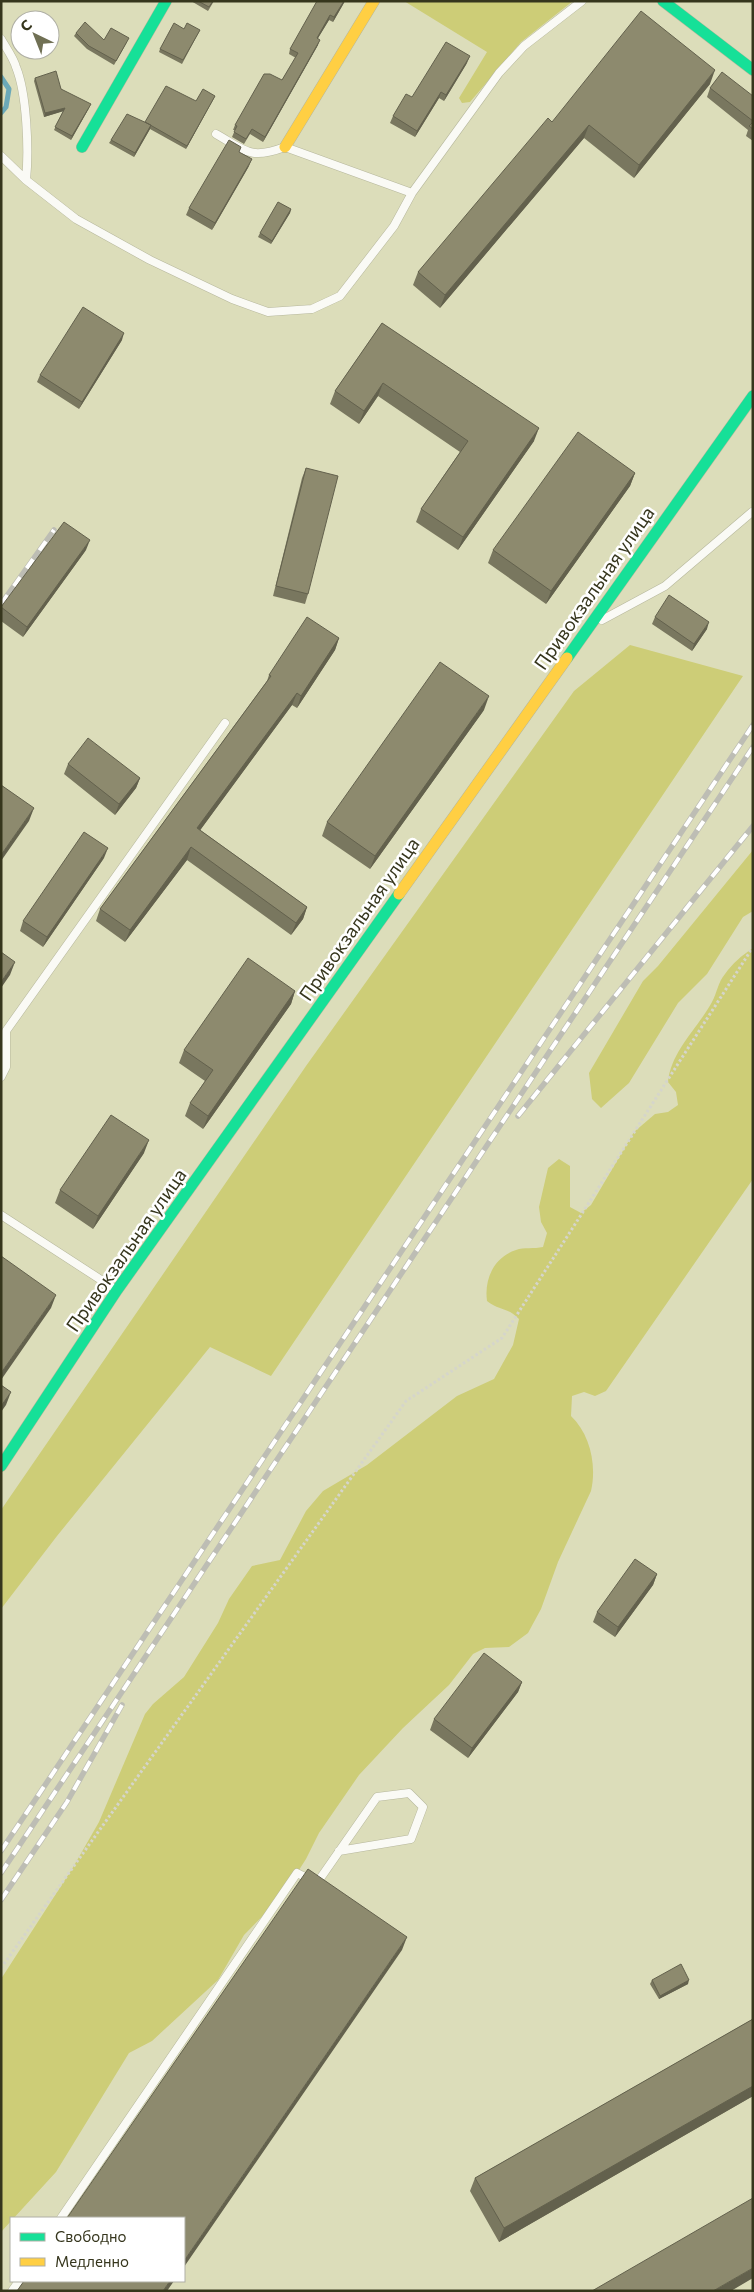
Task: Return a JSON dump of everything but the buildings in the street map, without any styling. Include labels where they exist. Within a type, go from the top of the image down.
[{"type":"street","points":[[82,147],[166,1]]},
{"type":"street","points":[[285,147],[374,1]]},
{"type":"street","points":[[664,1],[753,70]]},
{"type":"street","name":"Привокзальная улица","points":[[1,1466],[117,1290],[753,396]]},
{"type":"lane","points":[[1,156],[26,180],[76,219],[150,260],[232,299],[268,312],[312,309],[340,296],[394,226],[412,192],[499,73],[524,46],[582,1]]},
{"type":"lane","points":[[1,39],[16,67],[24,105],[28,162],[26,180]]},
{"type":"lane","points":[[216,134],[251,154],[265,154],[285,147],[412,192]]},
{"type":"lane","points":[[587,628],[665,586],[752,512]]},
{"type":"lane","points":[[1,1077],[6,1067],[6,1031],[225,723]]},
{"type":"lane","points":[[1,1215],[117,1290]]},
{"type":"lane","points":[[62,2217],[297,1873],[317,1883],[378,1797],[409,1793],[423,1807],[411,1839],[340,1851]]},
{"type":"path","points":[[1,1968],[406,1401],[502,1338],[753,947]]},
{"type":"shaded area","points":[[404,1],[573,1],[521,42],[470,102],[462,103],[459,98],[487,52]]},
{"type":"shaded area","points":[[630,645],[743,676],[271,1376],[210,1347],[57,1536],[1,1609],[1,1510],[306,1066],[574,691]]},
{"type":"shaded area","points":[[753,850],[753,911],[743,917],[707,974],[678,1003],[629,1083],[601,1108],[592,1099],[589,1073],[643,981],[658,966]]},
{"type":"shaded area","points":[[753,948],[753,1179],[606,1391],[595,1396],[584,1392],[572,1396],[571,1416],[578,1423],[587,1441],[592,1461],[593,1481],[591,1491],[558,1562],[541,1609],[528,1633],[509,1647],[485,1648],[473,1654],[449,1685],[403,1728],[359,1775],[319,1833],[306,1859],[283,1895],[244,1935],[218,1980],[152,2041],[129,2053],[56,2172],[15,2217],[10,2217],[10,2222],[1,2232],[1,1979],[72,1869],[99,1822],[145,1714],[153,1704],[184,1677],[218,1623],[229,1599],[252,1566],[280,1560],[306,1511],[323,1491],[367,1465],[457,1396],[494,1379],[513,1345],[519,1319],[487,1301],[486,1293],[489,1277],[496,1263],[508,1253],[519,1249],[543,1247],[547,1233],[541,1222],[539,1207],[548,1168],[559,1159],[570,1166],[570,1207],[581,1213],[591,1205],[634,1132],[655,1114],[668,1112],[678,1105],[676,1092],[668,1082],[674,1060],[712,1002],[723,977],[731,966]]},
{"type":"waterway","points":[[1,77],[9,89],[6,107],[1,113]]},
{"type":"railway","points":[[1,604],[54,530]]},
{"type":"railway","points":[[1,1851],[753,725]]},
{"type":"railway","points":[[1,1873],[753,747]]},
{"type":"railway","points":[[518,1116],[753,826]]},
{"type":"railway","points":[[1,1900],[67,1802],[122,1705]]},
{"type":"traffic: fast","points":[[82,147],[166,1]]},
{"type":"traffic: fast","points":[[663,1],[753,70]]},
{"type":"traffic: fast","points":[[567,658],[753,396]]},
{"type":"traffic: fast","points":[[1,1466],[117,1290],[399,894]]},
{"type":"traffic: slow","points":[[285,147],[374,1]]},
{"type":"traffic: slow","points":[[399,894],[567,658]]}]
